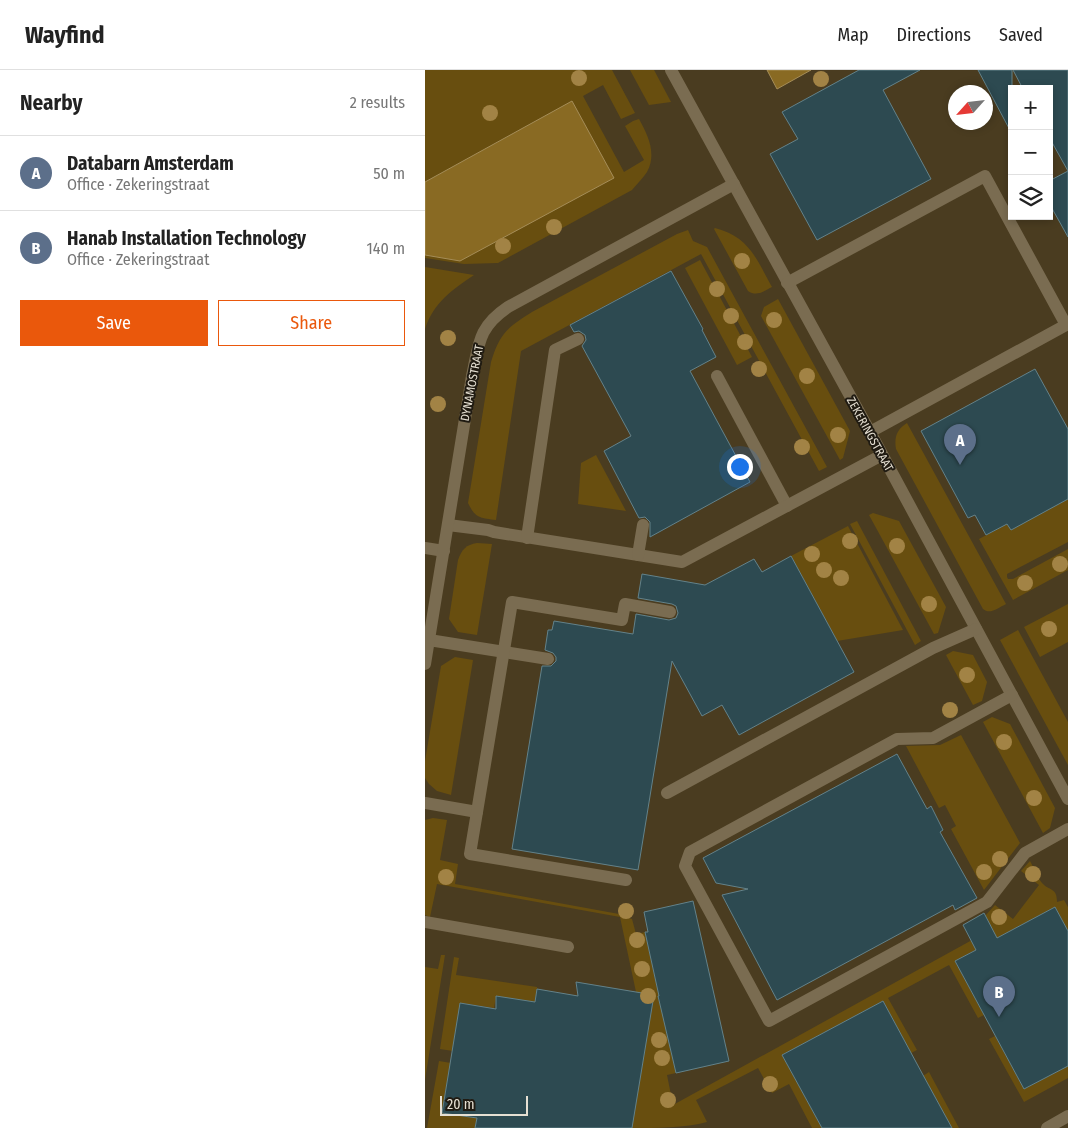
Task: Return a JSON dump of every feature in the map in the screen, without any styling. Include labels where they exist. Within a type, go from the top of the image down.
[{"type":"street","name":"ZEKERINGSTRAAT","points":[[671,70],[882,454],[1068,799]]},
{"type":"street","points":[[787,283],[985,176],[1066,325],[870,432]]},
{"type":"street","name":"DYNAMOSTRAAT","points":[[425,664],[475,360],[482,334],[488,323],[508,307],[734,184]]},
{"type":"street","points":[[527,538],[555,350],[578,338]]},
{"type":"street","points":[[717,376],[787,506]]},
{"type":"street","points":[[448,525],[682,562],[882,454]]},
{"type":"street","points":[[639,556],[643,526]]},
{"type":"street","points":[[425,548],[444,551]]},
{"type":"street","points":[[626,880],[470,854],[512,602],[622,620],[625,604],[670,612]]},
{"type":"street","points":[[667,793],[933,648],[976,629]]},
{"type":"street","points":[[429,640],[548,659]]},
{"type":"street","points":[[1012,695],[933,738],[897,739],[690,852],[685,866],[769,1021],[987,902],[1025,853],[1068,829]]},
{"type":"street","points":[[425,804],[477,812]]},
{"type":"street","points":[[425,922],[568,948]]},
{"type":"street","points":[[1047,1128],[1068,1116]]},
{"type":"shaded area","points":[[425,70],[1068,70],[1068,1128],[425,1128]]},
{"type":"shaded area","points":[[425,70],[612,70],[635,113],[621,119],[603,85],[583,96],[624,172],[644,160],[625,126],[639,119],[650,145],[651,158],[647,172],[632,190],[498,263],[464,264],[425,258],[425,255],[460,260],[572,102],[425,182]]},
{"type":"shaded area","points":[[630,70],[654,70],[671,102],[649,105]]},
{"type":"shaded area","points":[[767,70],[811,70],[777,89]]},
{"type":"shaded area","points":[[572,101],[614,178],[460,261],[425,255],[425,182]]},
{"type":"shaded area","points":[[715,228],[727,232],[744,243],[756,258],[772,287],[757,293],[748,291]]},
{"type":"shaded area","points":[[688,230],[693,241],[707,247],[827,467],[819,471],[701,254],[521,351],[496,520],[482,518],[473,512],[468,503],[491,362],[505,332],[532,312],[677,234]]},
{"type":"shaded area","points":[[700,260],[752,357],[737,365],[685,268]]},
{"type":"shaded area","points":[[425,267],[474,275],[451,292],[439,304],[433,311],[425,329]]},
{"type":"shaded area","points":[[778,299],[850,431],[843,458],[840,460],[761,316],[764,307]]},
{"type":"shaded area","points":[[907,423],[1006,604],[997,609],[986,611],[983,609],[896,449],[895,441],[897,434]]},
{"type":"shaded area","points":[[596,455],[626,511],[578,504],[581,463]]},
{"type":"shaded area","points":[[1068,499],[1068,542],[1007,574],[1007,577],[1008,579],[1013,579],[1068,549],[1068,570],[1013,600],[979,539],[1007,524],[1010,527]]},
{"type":"shaded area","points":[[873,513],[899,521],[946,607],[938,633],[934,634],[869,515]]},
{"type":"shaded area","points":[[857,521],[921,641],[915,645],[850,524]]},
{"type":"shaded area","points":[[848,526],[903,630],[837,641],[791,556]]},
{"type":"shaded area","points":[[477,543],[492,544],[477,635],[458,632],[449,619],[458,560],[465,548]]},
{"type":"shaded area","points":[[1068,604],[1068,642],[1040,657],[1024,627]]},
{"type":"shaded area","points":[[1018,630],[1068,722],[1068,765],[1000,640]]},
{"type":"shaded area","points":[[953,651],[973,655],[987,682],[982,701],[973,705],[946,655]]},
{"type":"shaded area","points":[[455,657],[473,660],[451,795],[437,791],[429,784],[425,778],[425,761],[441,666]]},
{"type":"shaded area","points":[[992,717],[1010,724],[1055,808],[1050,828],[1043,833],[983,722]]},
{"type":"shaded area","points":[[961,735],[1020,843],[984,890],[951,829],[956,826],[945,805],[939,808],[906,746],[940,745]]},
{"type":"shaded area","points":[[433,818],[447,820],[440,860],[458,864],[455,884],[630,916],[629,918],[632,919],[636,934],[645,932],[676,1073],[667,1075],[673,1105],[992,929],[985,916],[995,905],[1013,919],[1039,885],[1021,871],[1030,861],[1042,883],[1056,894],[1057,902],[1064,900],[1068,907],[1068,931],[1055,907],[955,961],[984,1015],[978,1018],[949,965],[888,998],[917,1050],[911,1053],[883,1001],[782,1055],[822,1128],[812,1128],[789,1084],[772,1093],[758,1068],[696,1100],[707,1122],[680,1127],[632,1128],[636,992],[620,917],[437,884],[430,917],[425,915],[425,820]]},
{"type":"shaded area","points":[[441,955],[445,955],[425,1080],[425,967],[438,969]]},
{"type":"shaded area","points":[[454,957],[459,958],[456,975],[537,987],[537,989],[535,1002],[496,996],[494,1008],[461,1003],[453,1051],[440,1049]]},
{"type":"shaded area","points":[[995,1036],[1024,1089],[1068,1066],[1068,1078],[1024,1102],[989,1039]]},
{"type":"shaded area","points":[[439,1061],[451,1063],[442,1112],[477,1118],[475,1128],[427,1128]]},
{"type":"shaded area","points":[[929,1072],[959,1128],[952,1128],[923,1076]]},
{"type":"building","points":[[859,70],[920,70],[883,90],[931,179],[817,240],[770,154],[798,139],[782,112]]},
{"type":"building","points":[[978,70],[1012,70],[1012,85],[1008,85],[1008,126],[993,98],[993,85],[986,85]]},
{"type":"building","points":[[1013,70],[1068,70],[1068,171],[1053,144],[1053,85],[1021,85]]},
{"type":"building","points":[[1068,171],[1068,237],[1053,210],[1053,179]]},
{"type":"building","points":[[671,271],[716,357],[690,371],[750,482],[650,537],[650,522],[645,517],[639,518],[604,451],[631,436],[582,346],[586,340],[585,335],[579,331],[574,332],[570,325]]},
{"type":"building","points":[[1035,369],[1068,429],[1068,499],[1011,530],[1007,524],[986,535],[975,515],[968,518],[921,431]]},
{"type":"building","points":[[791,556],[854,672],[739,735],[722,705],[702,716],[672,661],[638,870],[512,849],[542,666],[551,666],[556,661],[553,653],[545,650],[548,630],[552,630],[554,621],[633,634],[636,614],[669,620],[676,618],[678,613],[676,606],[672,604],[638,598],[642,574],[705,585],[754,559],[762,572]]},
{"type":"building","points":[[897,754],[927,809],[931,806],[943,830],[940,832],[977,898],[955,910],[953,905],[777,1000],[722,895],[748,889],[716,883],[703,858]]},
{"type":"building","points":[[693,901],[729,1061],[676,1073],[645,932],[648,932],[644,912]]},
{"type":"building","points":[[1055,907],[1068,931],[1068,1066],[1024,1089],[955,961],[976,950],[963,925],[984,913],[997,938]]},
{"type":"building","points":[[576,982],[654,995],[632,1128],[475,1128],[477,1118],[442,1113],[460,1003],[496,1009],[496,996],[535,1002],[537,989],[578,996]]},
{"type":"building","points":[[883,1001],[952,1128],[822,1128],[782,1055]]},
{"type":"place","name":"Databarn Amsterdam","points":[[960,465]]},
{"type":"place","name":"Hanab Installation Technology","points":[[999,1017]]}]
